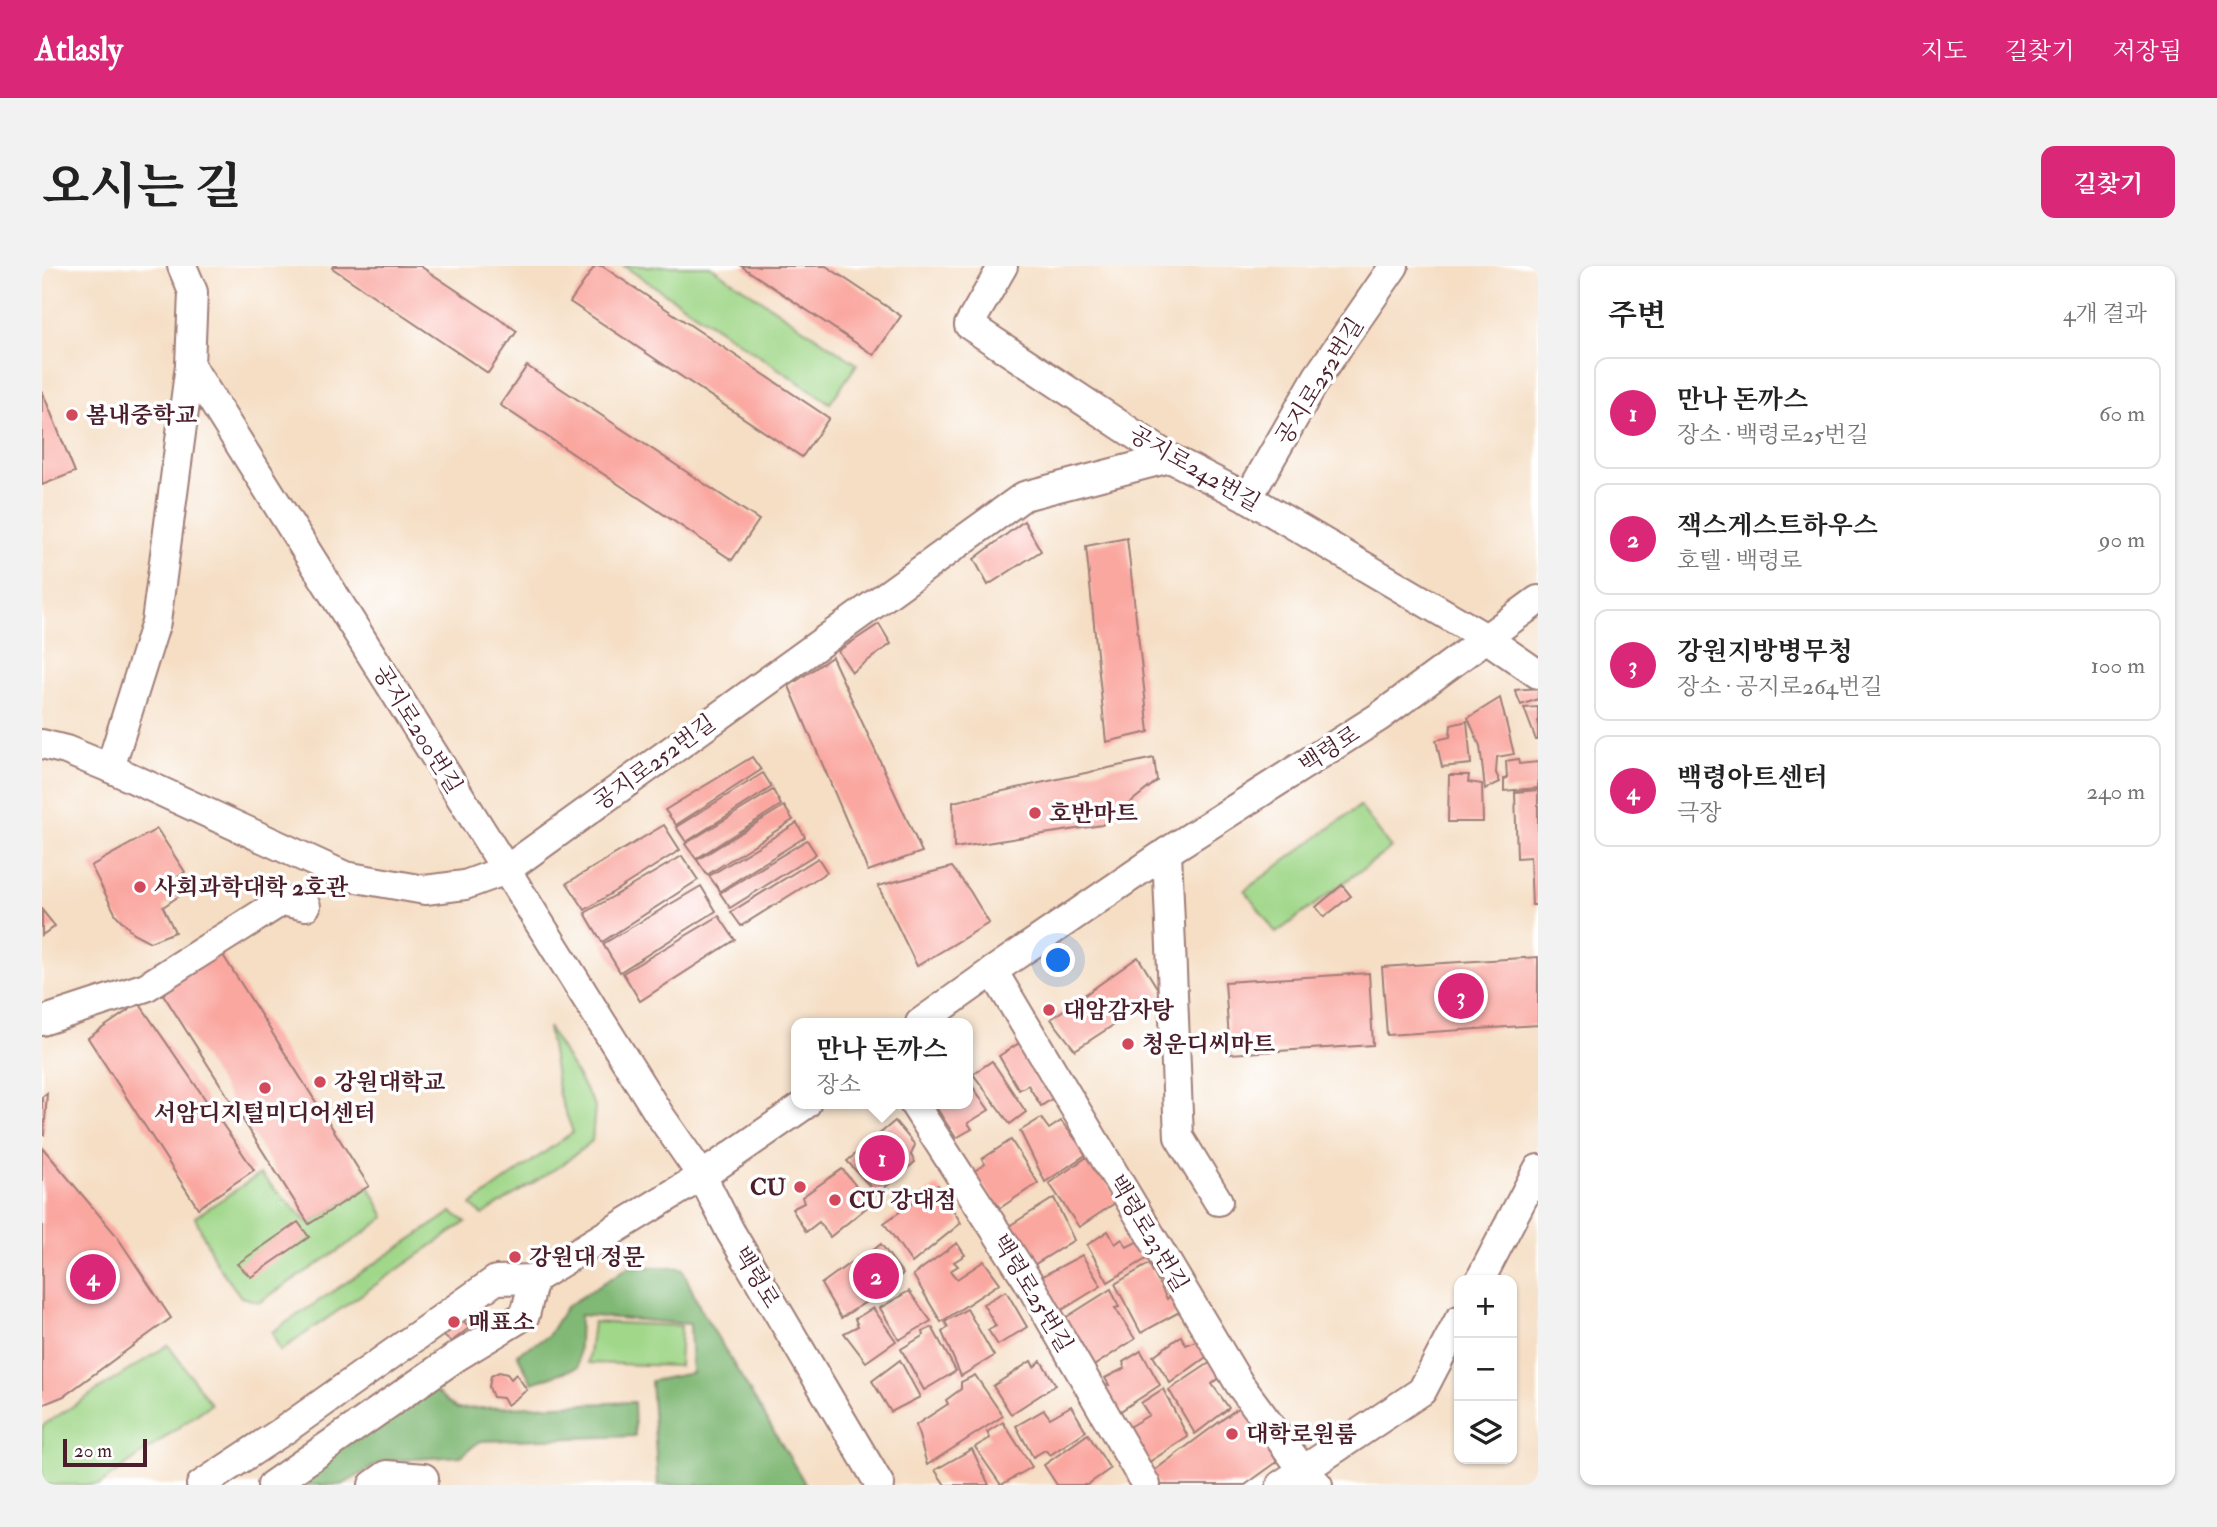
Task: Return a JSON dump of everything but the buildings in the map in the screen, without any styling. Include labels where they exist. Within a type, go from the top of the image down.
[{"type":"street","points":[[110,768],[156,622],[190,365],[193,292],[181,266]]},
{"type":"street","name":"공지로242번길","points":[[1003,266],[969,326],[1170,458],[1248,498],[1486,638]]},
{"type":"street","name":"공지로252번길","points":[[1248,498],[1318,376],[1395,266]]},
{"type":"street","name":"공지로200번길","points":[[190,365],[659,1114],[702,1177]]},
{"type":"street","name":"공지로252번길","points":[[42,744],[66,750],[110,768],[345,876],[425,890],[465,885],[506,870],[1024,496],[1170,458]]},
{"type":"street","name":"백령로","points":[[927,1018],[1167,852],[1379,717],[1538,600]]},
{"type":"street","points":[[1486,638],[1538,674]]},
{"type":"street","points":[[1167,852],[1179,1138],[1218,1201]]},
{"type":"street","points":[[42,1021],[146,987],[282,901],[306,906]]},
{"type":"street","name":"백령로23번길","points":[[992,971],[1240,1385],[1301,1480]]},
{"type":"street","points":[[201,1485],[294,1423],[496,1280],[534,1279],[702,1177],[799,1109]]},
{"type":"street","name":"백령로25번길","points":[[917,1109],[1028,1281],[1146,1485]]},
{"type":"street","points":[[1483,1275],[1538,1169]]},
{"type":"street","name":"백령로","points":[[702,1177],[730,1231],[880,1485]]},
{"type":"street","points":[[272,1485],[456,1357],[525,1315],[534,1279]]},
{"type":"street","points":[[1301,1480],[1422,1391],[1454,1330]]},
{"type":"street","points":[[373,1485],[387,1475],[424,1478]]},
{"type":"green space","points":[[624,266],[710,266],[857,364],[830,403]]},
{"type":"green space","points":[[1360,806],[1391,848],[1276,933],[1245,890]]},
{"type":"green space","points":[[548,1027],[595,1106],[592,1141],[563,1164],[482,1215],[471,1205],[573,1132],[559,1095]]},
{"type":"green space","points":[[260,1174],[309,1224],[369,1186],[385,1217],[355,1240],[260,1302],[241,1297],[216,1263],[195,1217]]},
{"type":"green space","points":[[452,1212],[466,1222],[280,1351],[272,1332]]},
{"type":"green space","points":[[630,1266],[682,1268],[700,1308],[806,1485],[658,1485],[651,1381],[692,1373],[690,1324],[580,1315],[578,1367],[532,1383],[517,1354],[548,1336],[566,1307]]},
{"type":"green space","points":[[593,1322],[681,1326],[679,1366],[588,1363]]},
{"type":"green space","points":[[168,1345],[211,1404],[99,1485],[42,1485],[42,1426]]},
{"type":"green space","points":[[424,1382],[457,1409],[634,1402],[635,1436],[480,1441],[461,1456],[383,1461],[342,1485],[283,1485]]},
{"type":"place","name":"봄내중학교","points":[[72,415]]},
{"type":"place","name":"호반마트","points":[[1035,813]]},
{"type":"place","name":"사회과학대학 2호관","points":[[140,887]]},
{"type":"place","name":"강원지방병무청","points":[[1461,996]]},
{"type":"place","name":"대암감자탕","points":[[1049,1010]]},
{"type":"place","name":"청운디씨마트","points":[[1128,1044]]},
{"type":"place","name":"강원대학교","points":[[320,1082]]},
{"type":"place","name":"서암디지털미디어센터","points":[[265,1088]]},
{"type":"place","name":"만나 돈까스","points":[[882,1158]]},
{"type":"place","name":"CU","points":[[800,1187]]},
{"type":"place","name":"CU 강대점","points":[[835,1200]]},
{"type":"place","name":"강원대 정문","points":[[515,1257]]},
{"type":"place","name":"잭스게스트하우스","points":[[876,1276]]},
{"type":"place","name":"백령아트센터","points":[[93,1277]]},
{"type":"place","name":"매표소","points":[[454,1322]]},
{"type":"place","name":"대학로원룸","points":[[1232,1434]]}]
